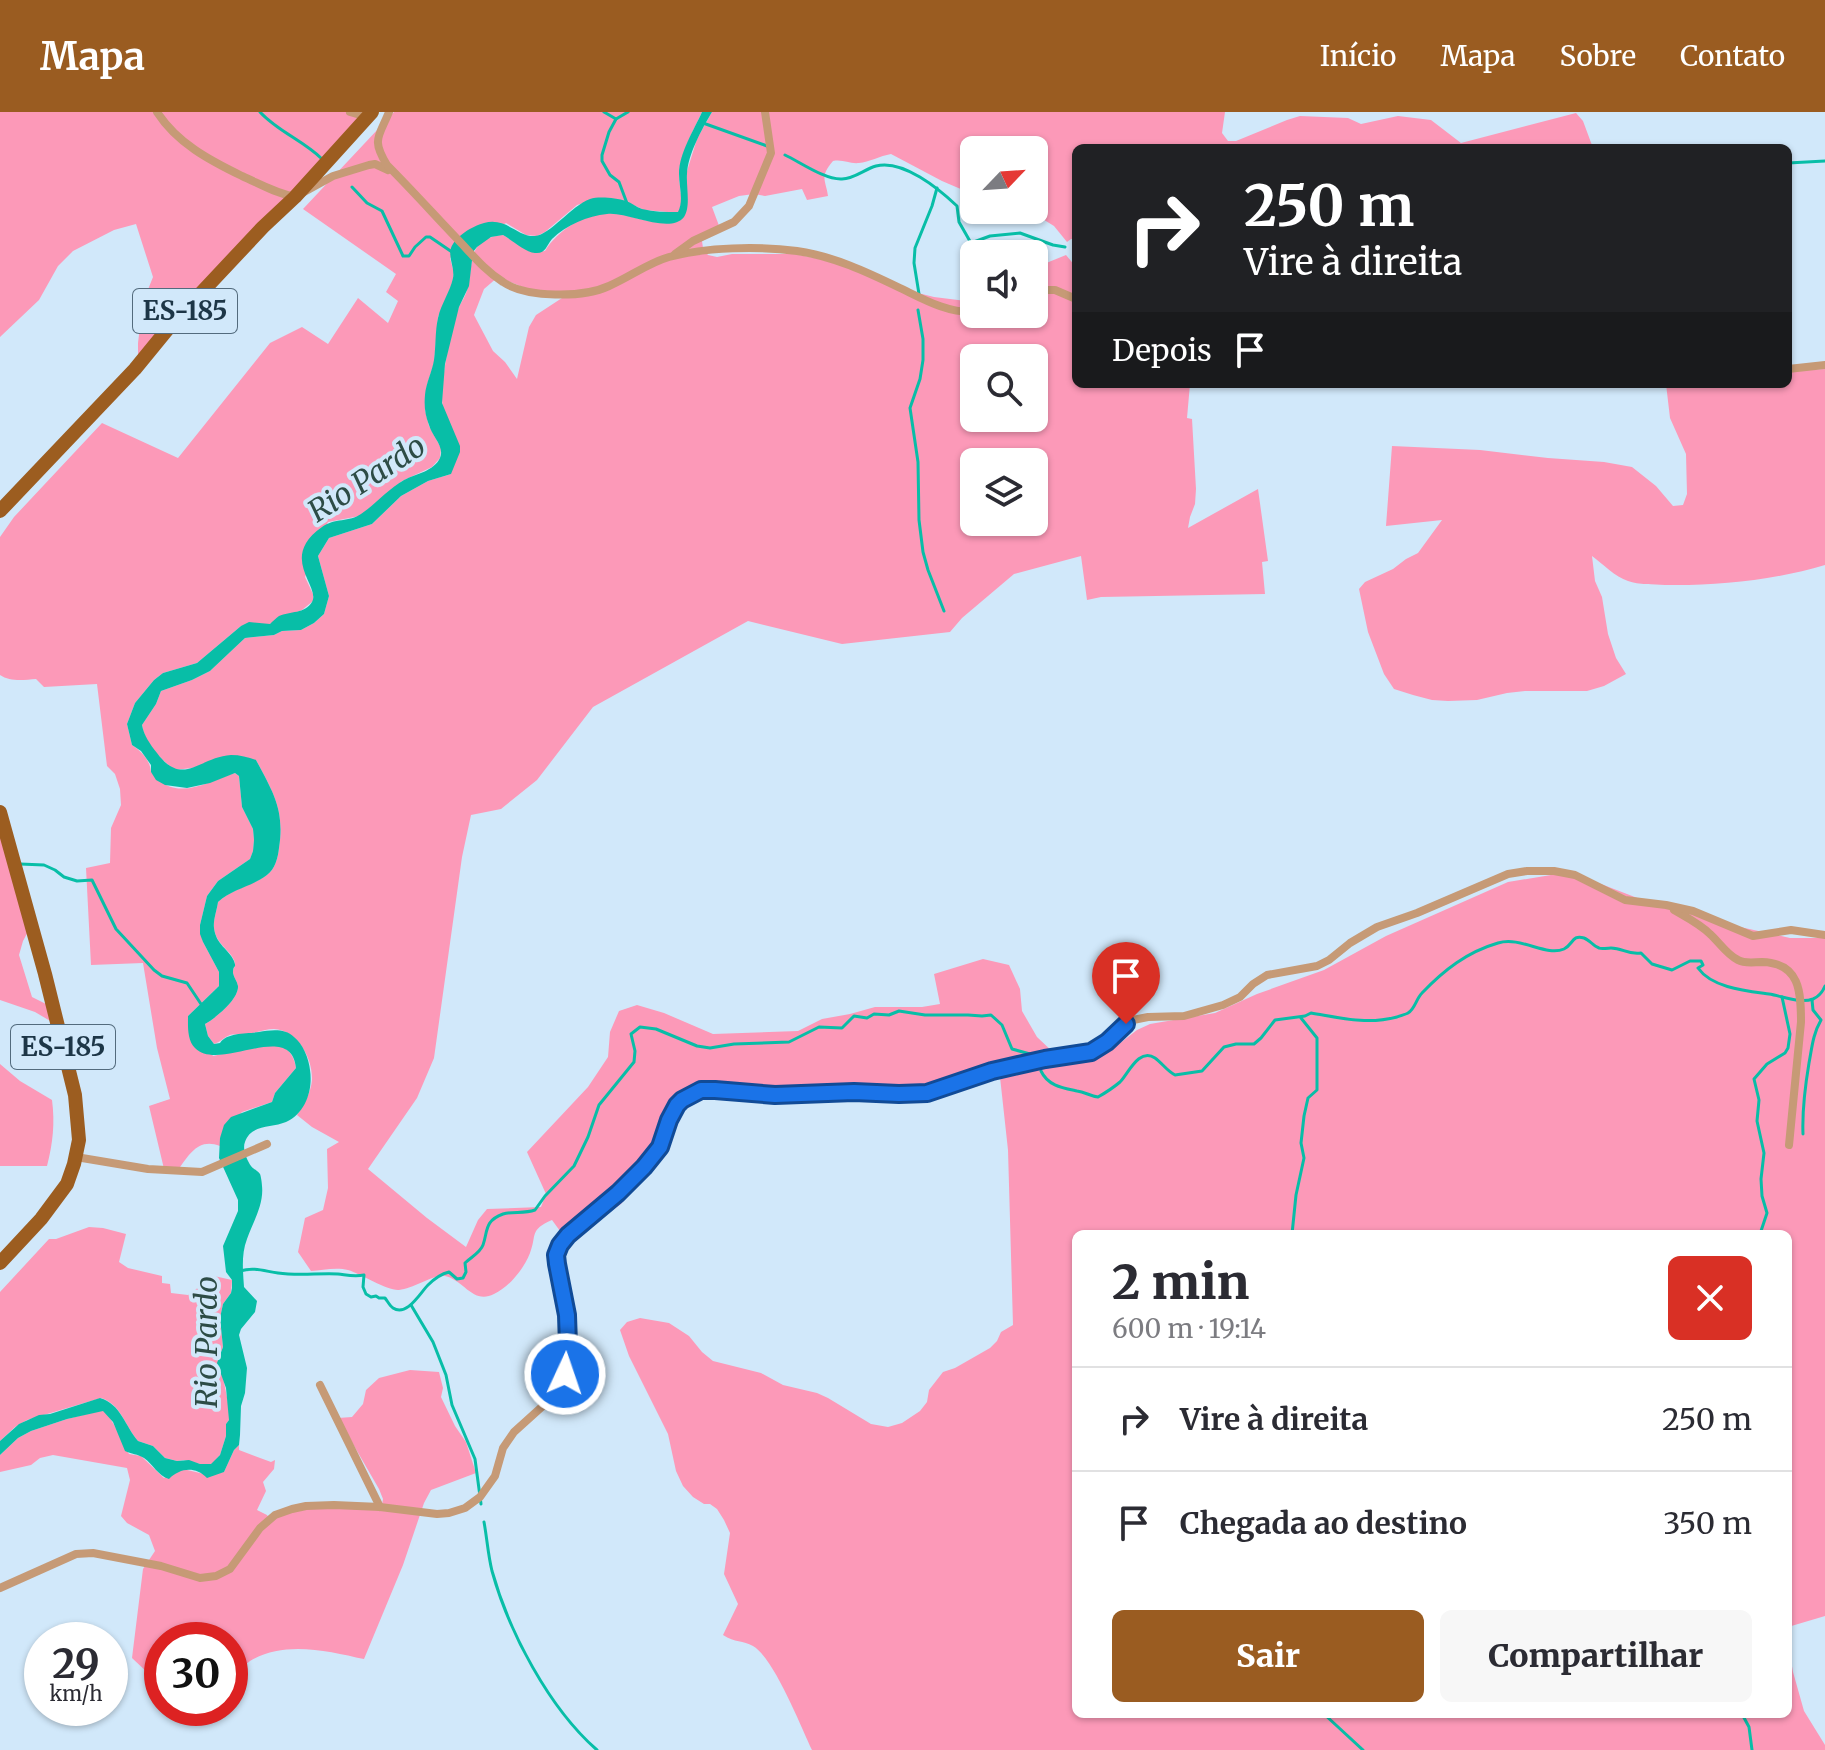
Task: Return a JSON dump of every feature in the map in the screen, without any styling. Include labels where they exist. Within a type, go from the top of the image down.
[{"type":"main road","name":"ES-185","points":[[0,511],[370,114]]},
{"type":"main road","name":"ES-185","points":[[0,812],[75,1095],[79,1140],[67,1184],[41,1219],[0,1263]]},
{"type":"street","points":[[157,112],[173,134],[204,156],[261,187],[295,197],[333,176],[369,165],[396,174]]},
{"type":"street","points":[[350,112],[370,114]]},
{"type":"street","points":[[389,112],[377,146],[387,165],[489,271],[512,288],[529,293],[559,294],[607,288],[671,257],[743,248],[810,253],[829,258],[931,303],[960,311]]},
{"type":"street","points":[[671,257],[693,241],[734,222],[749,206],[771,153],[765,112]]},
{"type":"street","points":[[1048,290],[1072,297]]},
{"type":"street","points":[[1792,369],[1825,365]]},
{"type":"street","points":[[0,1588],[76,1554],[93,1553],[161,1566],[200,1578],[216,1576],[230,1569],[260,1528],[275,1515],[306,1506],[380,1507],[437,1514],[465,1508],[491,1484],[503,1448],[514,1432],[555,1395],[565,1374],[567,1315],[556,1255],[560,1245],[644,1167],[660,1147],[677,1105],[701,1090],[758,1095],[927,1093],[992,1071],[1091,1052],[1133,1020],[1184,1016],[1223,1005],[1240,997],[1267,975],[1317,966],[1377,927],[1508,874],[1527,871],[1575,875],[1625,900],[1666,905],[1712,917],[1753,936],[1791,930],[1825,935]]},
{"type":"street","points":[[1666,905],[1704,929],[1740,962],[1773,963],[1795,978],[1801,1001],[1801,1022],[1789,1145]]},
{"type":"street","points":[[76,1157],[148,1169],[193,1172],[221,1165],[267,1144]]},
{"type":"street","points":[[320,1385],[380,1507]]},
{"type":"shaded area","points":[[0,112],[376,112],[138,361],[143,302],[153,277],[136,224],[114,230],[73,251],[58,266],[39,300],[0,337]]},
{"type":"shaded area","points":[[394,112],[702,112],[680,167],[679,213],[644,210],[625,201],[601,198],[577,205],[537,236],[526,235],[506,223],[450,258],[454,273],[438,317],[434,363],[427,385],[425,410],[429,426],[441,448],[440,458],[432,467],[402,481],[360,516],[328,522],[305,577],[313,601],[302,610],[270,624],[241,626],[197,663],[163,673],[135,703],[127,724],[132,745],[145,757],[151,772],[166,785],[183,789],[235,773],[239,776],[242,807],[253,829],[250,859],[218,881],[207,896],[200,925],[203,942],[219,972],[219,986],[188,1016],[213,1056],[248,1048],[277,1046],[288,1051],[296,1068],[275,1093],[272,1102],[242,1112],[220,1138],[220,1146],[200,1146],[178,1170],[165,1173],[149,1106],[170,1099],[157,1048],[143,963],[91,965],[86,868],[110,863],[111,828],[121,805],[115,774],[107,766],[97,684],[44,687],[36,679],[13,680],[0,675],[0,537],[14,517],[102,423],[178,458],[270,343],[302,327],[328,344],[358,298],[388,323],[398,301],[386,292],[396,274],[303,209]]},
{"type":"shaded area","points":[[702,112],[712,112],[690,158],[687,208],[684,217],[677,222],[658,223],[607,214],[571,225],[539,253],[527,250],[503,235],[491,237],[477,247],[473,252],[469,286],[459,307],[445,364],[442,403],[460,446],[451,474],[428,481],[401,496],[372,524],[329,538],[318,556],[329,596],[324,614],[314,623],[301,630],[245,638],[210,671],[161,691],[142,725],[154,750],[175,768],[192,768],[231,755],[247,757],[256,760],[272,792],[280,823],[277,859],[267,875],[218,902],[215,934],[234,961],[233,973],[238,986],[231,1002],[205,1024],[214,1044],[238,1034],[273,1030],[290,1034],[300,1044],[308,1061],[311,1077],[309,1092],[303,1107],[293,1118],[257,1129],[248,1136],[244,1145],[247,1158],[260,1174],[262,1185],[260,1207],[245,1245],[243,1263],[244,1287],[257,1301],[255,1312],[239,1335],[247,1368],[245,1393],[241,1406],[239,1445],[224,1472],[207,1478],[188,1470],[169,1479],[165,1477],[144,1458],[125,1451],[113,1422],[103,1411],[31,1431],[18,1438],[0,1455],[0,1441],[19,1424],[39,1415],[100,1398],[118,1410],[138,1441],[153,1446],[165,1458],[211,1464],[220,1455],[229,1420],[226,1388],[217,1363],[223,1347],[220,1318],[223,1304],[232,1288],[232,1280],[226,1272],[223,1246],[238,1211],[238,1200],[219,1158],[220,1138],[224,1125],[231,1117],[272,1102],[275,1093],[296,1068],[291,1054],[281,1048],[206,1054],[195,1048],[191,1041],[188,1016],[219,986],[219,972],[200,934],[207,896],[218,881],[250,859],[253,829],[242,807],[239,776],[235,773],[187,788],[165,785],[156,780],[151,765],[132,745],[127,724],[135,703],[163,673],[197,663],[241,626],[249,622],[270,624],[279,616],[309,606],[313,595],[302,560],[309,538],[327,524],[361,514],[398,484],[429,469],[440,458],[441,450],[427,418],[425,395],[434,360],[438,318],[453,278],[450,252],[456,240],[474,227],[492,222],[535,236],[594,198],[622,200],[651,211],[678,212],[681,203],[681,158]]},
{"type":"shaded area","points":[[712,112],[1225,112],[1222,133],[1228,141],[1236,141],[1300,116],[1348,118],[1361,124],[1398,116],[1431,120],[1461,143],[1576,113],[1583,121],[1592,144],[1072,144],[1072,239],[1067,242],[1048,222],[1048,136],[960,136],[960,189],[891,154],[859,163],[833,161],[825,175],[828,196],[807,200],[802,189],[765,196],[739,196],[712,207],[721,231],[702,241],[708,255],[794,254],[835,262],[906,290],[960,300],[960,328],[1048,328],[1048,262],[1066,255],[1072,262],[1072,388],[1190,388],[1187,418],[1192,419],[1196,489],[1188,528],[1258,489],[1268,561],[1262,562],[1265,594],[1101,597],[1087,600],[1081,556],[1014,574],[950,632],[842,644],[748,621],[593,707],[537,780],[501,809],[471,815],[462,857],[434,1058],[417,1098],[368,1169],[466,1247],[478,1220],[487,1209],[541,1207],[546,1194],[527,1152],[588,1087],[608,1057],[610,1032],[619,1011],[637,1005],[713,1034],[798,1031],[822,1019],[875,1007],[940,1004],[934,974],[983,959],[1009,965],[1020,989],[1022,1011],[1037,1037],[1055,1054],[1065,1058],[1088,1057],[1119,1044],[1150,1024],[1215,1013],[1324,970],[1386,936],[1508,882],[1557,874],[1588,879],[1640,899],[1722,923],[1790,938],[1825,938],[1825,1616],[1792,1626],[1792,1230],[1072,1230],[1072,1718],[1792,1718],[1792,1666],[1804,1711],[1825,1750],[812,1750],[770,1664],[753,1646],[723,1635],[738,1604],[724,1574],[730,1533],[717,1509],[693,1497],[683,1486],[676,1471],[668,1434],[629,1356],[620,1330],[627,1322],[640,1318],[669,1323],[689,1336],[713,1361],[761,1373],[783,1385],[817,1393],[871,1424],[888,1427],[902,1423],[920,1411],[927,1402],[929,1390],[943,1372],[990,1348],[1001,1332],[1013,1325],[1008,1150],[1000,1077],[991,1076],[925,1097],[707,1091],[686,1104],[668,1148],[621,1204],[568,1242],[552,1220],[540,1227],[520,1271],[505,1287],[487,1297],[474,1294],[445,1276],[399,1290],[348,1270],[311,1271],[298,1252],[305,1218],[323,1210],[328,1188],[327,1149],[339,1142],[297,1115],[311,1085],[310,1063],[296,1040],[282,1031],[274,1029],[230,1035],[214,1044],[205,1024],[231,1002],[238,986],[233,973],[234,960],[215,934],[218,902],[267,875],[274,866],[280,835],[276,802],[256,760],[175,770],[154,750],[142,725],[161,691],[210,671],[245,638],[301,630],[314,623],[324,614],[329,596],[318,556],[329,538],[372,524],[401,496],[428,481],[451,474],[443,408],[444,374],[455,319],[467,290],[474,254],[483,241],[503,235],[531,252],[545,251],[565,229],[594,215],[618,214],[653,221],[682,219],[687,171],[697,139]],"holes":[[[498,277],[540,294],[562,298],[536,315],[529,327],[517,379],[493,351],[474,315],[484,289]]]},
{"type":"shaded area","points":[[1825,369],[1825,565],[1746,581],[1665,585],[1623,579],[1592,556],[1608,634],[1616,658],[1626,674],[1587,691],[1525,691],[1477,700],[1432,700],[1394,689],[1384,674],[1368,632],[1359,589],[1365,582],[1418,553],[1442,520],[1386,526],[1392,446],[1480,450],[1632,467],[1656,486],[1673,506],[1683,505],[1687,494],[1686,454],[1670,418],[1666,388],[1792,388],[1792,371]]},
{"type":"shaded area","points":[[0,809],[31,926],[19,955],[32,997],[52,1007],[52,1022],[35,1012],[0,1000]]},
{"type":"shaded area","points":[[0,1064],[20,1081],[52,1100],[53,1133],[47,1166],[0,1166]]},
{"type":"shaded area","points":[[89,1227],[126,1234],[119,1262],[128,1268],[162,1276],[162,1283],[170,1284],[171,1293],[188,1295],[214,1276],[232,1280],[231,1293],[223,1304],[220,1318],[223,1347],[219,1356],[229,1420],[220,1455],[212,1464],[165,1458],[153,1446],[138,1441],[118,1410],[101,1398],[27,1420],[0,1441],[0,1292],[49,1239]]},
{"type":"shaded area","points":[[410,1370],[439,1372],[443,1388],[441,1397],[466,1442],[476,1473],[431,1490],[364,1659],[292,1649],[263,1655],[248,1663],[248,1622],[144,1622],[144,1669],[132,1658],[143,1569],[155,1551],[149,1535],[127,1523],[121,1516],[130,1480],[127,1468],[53,1455],[40,1458],[31,1465],[0,1472],[0,1455],[18,1438],[67,1419],[103,1410],[129,1454],[141,1456],[164,1478],[183,1469],[204,1474],[224,1472],[239,1445],[239,1450],[271,1462],[275,1460],[274,1469],[263,1482],[266,1491],[257,1510],[270,1520],[299,1508],[382,1505],[379,1489],[338,1418],[352,1417],[363,1404],[366,1390],[379,1378]]},
{"type":"waterway","points":[[260,112],[322,159]]},
{"type":"waterway","points":[[604,112],[616,119]]},
{"type":"waterway","points":[[628,112],[616,119],[609,132],[602,161],[610,175],[619,182],[628,206]]},
{"type":"waterway","points":[[703,123],[767,146]]},
{"type":"waterway","points":[[785,155],[835,179],[851,177],[876,166],[886,165],[909,171],[931,184],[957,206],[959,222],[971,243],[990,236],[1020,233],[1065,247]]},
{"type":"waterway","points":[[1792,163],[1825,161]]},
{"type":"waterway","points":[[352,187],[367,203],[382,211],[403,256],[409,256],[426,237],[452,252]]},
{"type":"waterway","points":[[919,294],[915,248],[937,188]]},
{"type":"waterway","points":[[918,310],[923,360],[910,408],[918,462],[919,520],[923,552],[944,611]]},
{"type":"waterway","points":[[20,864],[44,865],[64,877],[77,881],[92,880],[116,929],[154,970],[162,976],[187,983],[201,1004]]},
{"type":"waterway","points":[[1041,1071],[1056,1086],[1098,1097],[1120,1082],[1134,1063],[1144,1056],[1155,1058],[1175,1075],[1202,1071],[1224,1047],[1254,1044],[1275,1020],[1311,1013],[1365,1021],[1407,1013],[1422,993],[1457,963],[1476,951],[1507,942],[1557,951],[1580,937],[1600,948],[1641,953],[1652,964],[1672,970],[1690,961],[1701,961],[1703,965],[1698,968],[1704,975],[1721,984],[1797,1000],[1815,998],[1825,986]]},
{"type":"waterway","points":[[1761,1230],[1767,1213],[1762,1196],[1764,1153],[1757,1121],[1759,1100],[1754,1079],[1788,1048],[1790,1034],[1782,997]]},
{"type":"waterway","points":[[1803,1134],[1808,1072],[1813,1041],[1821,1020],[1813,1010],[1812,1000]]},
{"type":"waterway","points":[[240,1271],[254,1269],[293,1274],[364,1275],[366,1294],[385,1298],[398,1310],[408,1307],[443,1274],[449,1272],[457,1279],[463,1278],[465,1263],[482,1248],[493,1220],[503,1214],[535,1210],[574,1166],[599,1105],[634,1062],[631,1034],[640,1027],[656,1029],[697,1046],[710,1048],[789,1042],[819,1027],[842,1028],[854,1016],[867,1018],[874,1014],[889,1015],[899,1011],[925,1015],[991,1015],[1002,1025],[1012,1049],[1036,1058]]},
{"type":"waterway","points":[[1292,1230],[1304,1158],[1301,1143],[1304,1116],[1308,1098],[1317,1090],[1317,1038],[1301,1018]]},
{"type":"waterway","points":[[411,1305],[433,1342],[446,1375],[452,1405],[475,1459],[481,1504]]},
{"type":"waterway","points":[[484,1522],[492,1571],[520,1643],[547,1691],[579,1733],[597,1750]]},
{"type":"waterway","points":[[1328,1718],[1363,1750]]},
{"type":"waterway","points":[[1744,1718],[1749,1727],[1752,1750]]},
{"type":"route","points":[[565,1374],[567,1315],[556,1255],[560,1245],[644,1167],[660,1147],[669,1120],[682,1100],[701,1090],[758,1095],[927,1093],[992,1071],[1091,1052],[1126,1024]]},
{"type":"water label","name":"Rio Pardo","points":[[367,479]]},
{"type":"water label","name":"Rio Pardo","points":[[207,1342]]}]
